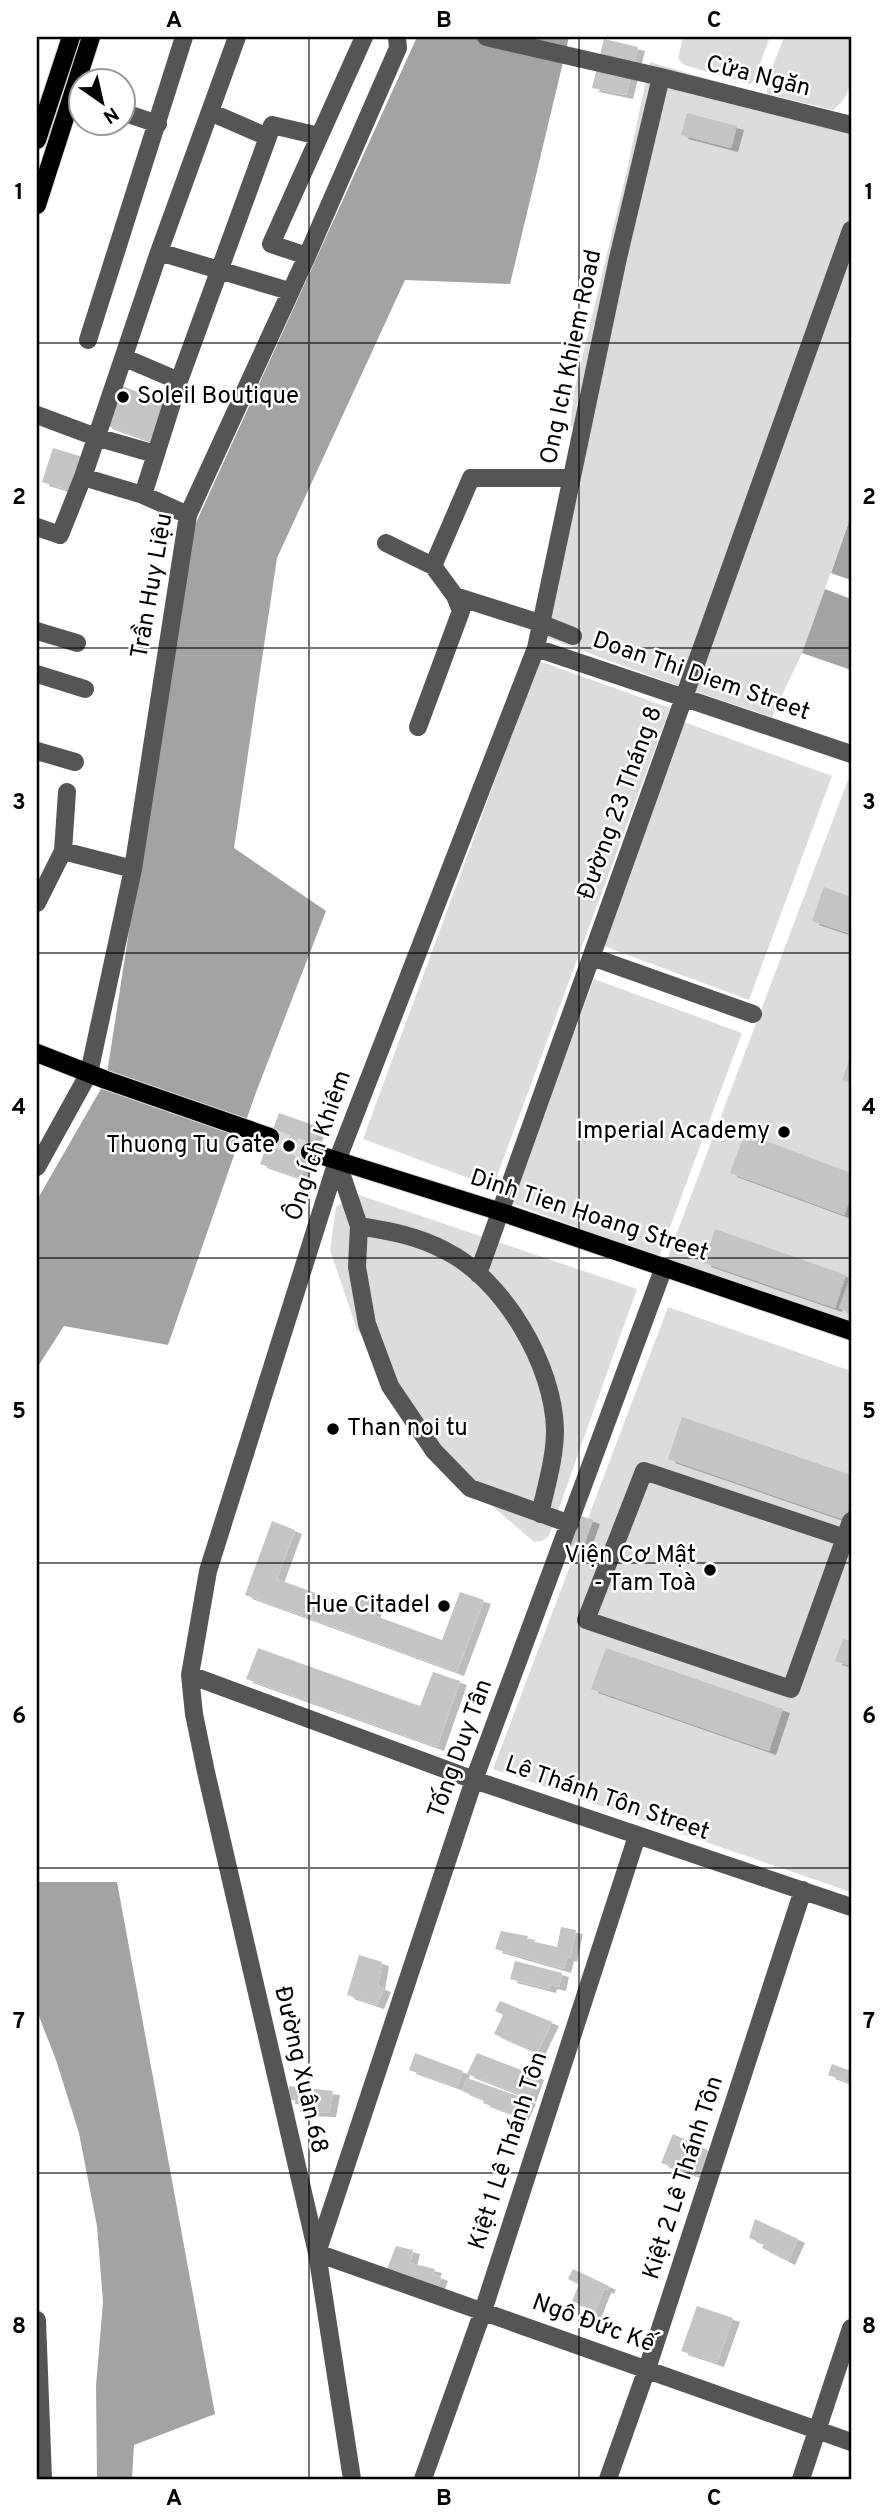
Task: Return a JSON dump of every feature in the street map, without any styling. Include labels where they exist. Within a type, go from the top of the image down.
[{"type":"main road","points":[[37,140],[71,37]]},
{"type":"main road","points":[[85,66],[92,37]]},
{"type":"main road","points":[[37,205],[66,127]]},
{"type":"main road","points":[[37,1052],[106,1080],[270,1137]]},
{"type":"main road","name":"Dinh Tien Hoang Street","points":[[310,1152],[501,1212],[851,1331]]},
{"type":"street","points":[[88,340],[184,37]]},
{"type":"street","points":[[37,527],[60,535],[83,477],[159,252],[237,37]]},
{"type":"street","points":[[307,256],[271,244],[365,37]]},
{"type":"street","name":"Trần Huy Liệu","points":[[37,1167],[89,1073],[133,869],[188,515],[307,256],[398,48],[397,37]]},
{"type":"street","name":"Cửa Ngăn","points":[[486,37],[661,77],[851,125]]},
{"type":"street","name":"Ong Ich Khiem Road","points":[[536,648],[618,258],[661,77]]},
{"type":"street","points":[[210,112],[268,137]]},
{"type":"street","points":[[136,117],[158,124]]},
{"type":"street","points":[[143,495],[179,381],[272,125],[319,136]]},
{"type":"street","name":"Đường 23 Tháng 8","points":[[478,1274],[851,230]]},
{"type":"street","points":[[159,252],[289,291]]},
{"type":"street","points":[[125,358],[179,381]]},
{"type":"street","points":[[37,415],[96,437],[155,454]]},
{"type":"street","points":[[83,477],[143,495],[188,515]]},
{"type":"street","points":[[433,566],[471,478],[571,478]]},
{"type":"street","points":[[386,543],[433,566],[455,596],[461,611],[418,727]]},
{"type":"street","points":[[455,596],[573,636]]},
{"type":"street","points":[[37,631],[76,643]]},
{"type":"street","name":"Doan Thi Diem Street","points":[[536,648],[851,754]]},
{"type":"street","name":"Ông Ích Khiêm","points":[[190,1675],[208,1572],[337,1161],[536,648]]},
{"type":"street","points":[[37,674],[85,689]]},
{"type":"street","points":[[37,751],[75,762]]},
{"type":"street","points":[[37,903],[63,851],[66,792]]},
{"type":"street","points":[[63,851],[133,869]]},
{"type":"street","points":[[592,957],[753,1014]]},
{"type":"street","points":[[337,1161],[359,1226],[357,1267],[367,1324],[390,1386],[434,1451],[470,1488],[570,1524]]},
{"type":"street","points":[[359,1226],[403,1233],[449,1252],[491,1286],[516,1318],[535,1353],[553,1401],[553,1451],[540,1514]]},
{"type":"street","name":"Tống Duy Tân","points":[[317,2253],[474,1780],[664,1267]]},
{"type":"street","points":[[644,1471],[848,1529],[791,1689],[586,1620],[644,1471]]},
{"type":"street","name":"Lê Thánh Tôn Street","points":[[190,1675],[474,1780],[851,1907]]},
{"type":"street","name":"Đường Xuân 68","points":[[190,1675],[194,1713],[206,1772],[317,2253],[352,2479]]},
{"type":"street","name":"Kiệt 1 Lê Thánh Tôn","points":[[422,2479],[483,2311],[637,1836]]},
{"type":"street","name":"Kiệt 2 Lê Thánh Tôn","points":[[608,2479],[647,2370],[803,1890]]},
{"type":"street","name":"Ngô Đức Kế","points":[[317,2253],[851,2442]]},
{"type":"street","points":[[37,2320],[43,2479]]},
{"type":"street","points":[[801,2479],[851,2328]]},
{"type":"shaded area","points":[[417,37],[569,37],[510,284],[405,280],[277,558],[234,848],[326,911],[255,1095],[168,1345],[64,1326],[37,1368],[37,1200],[106,1080],[190,536]]},
{"type":"shaded area","points":[[683,37],[770,37],[750,84],[684,65],[678,58]]},
{"type":"shaded area","points":[[784,37],[851,37],[850,86],[841,103],[833,110],[767,94],[767,81]]},
{"type":"shaded area","points":[[650,62],[851,120],[851,516],[802,653],[772,717],[545,637],[588,423],[570,427],[574,392]]},
{"type":"shaded area","points":[[851,516],[851,580],[831,573]]},
{"type":"shaded area","points":[[825,589],[851,599],[851,670],[802,653]]},
{"type":"shaded area","points":[[539,661],[670,708],[493,1187],[363,1139]]},
{"type":"shaded area","points":[[684,722],[832,776],[749,1000],[601,945]]},
{"type":"shaded area","name":"Imperial Academy","points":[[848,780],[851,781],[851,1328],[667,1259]]},
{"type":"shaded area","points":[[594,979],[742,1033],[659,1257],[511,1203]]},
{"type":"shaded area","points":[[356,1194],[637,1289],[549,1536],[542,1541],[534,1542],[446,1466],[379,1353],[357,1330],[330,1250],[336,1207]]},
{"type":"shaded area","name":"Viện Cơ Mật - Tam Toà","points":[[668,1307],[851,1371],[851,1892],[493,1769]]},
{"type":"shaded area","points":[[37,1882],[117,1882],[215,2414],[134,2445],[132,2479],[97,2479],[96,2386],[103,2302],[97,2226],[79,2133],[37,2011]]},
{"type":"building","points":[[604,39],[638,47],[626,95],[592,88]]},
{"type":"building","points":[[687,113],[737,126],[731,148],[681,135]]},
{"type":"building","points":[[120,385],[165,403],[150,441],[105,425]]},
{"type":"building","points":[[53,448],[83,457],[72,491],[42,482]]},
{"type":"building","points":[[824,887],[851,897],[851,934],[812,921]]},
{"type":"building","points":[[851,1055],[851,1083],[842,1080]]},
{"type":"building","name":"Thuong Tu Gate","points":[[279,1113],[319,1127],[300,1178],[260,1164]]},
{"type":"building","points":[[745,1133],[851,1173],[851,1197],[844,1215],[730,1173]]},
{"type":"building","points":[[715,1229],[846,1275],[835,1308],[704,1263]]},
{"type":"building","points":[[851,1275],[851,1313],[839,1308]]},
{"type":"building","points":[[682,1417],[851,1475],[851,1501],[845,1520],[668,1459]]},
{"type":"building","points":[[581,1516],[593,1520],[582,1551],[570,1546]]},
{"type":"building","points":[[272,1521],[295,1530],[277,1579],[353,1607],[358,1592],[379,1599],[373,1615],[442,1640],[460,1592],[484,1600],[457,1672],[245,1595]]},
{"type":"building","points":[[851,1633],[851,1666],[835,1661],[843,1639],[848,1640]]},
{"type":"building","points":[[258,1648],[420,1706],[433,1672],[460,1681],[437,1747],[246,1679]]},
{"type":"building","points":[[606,1648],[783,1709],[769,1751],[591,1689]]},
{"type":"building","points":[[561,1927],[576,1930],[570,1958],[567,1957],[564,1969],[495,1949],[501,1931],[528,1936],[527,1940],[557,1947]]},
{"type":"building","points":[[359,1955],[382,1962],[378,1986],[384,1988],[377,2005],[347,1995]]},
{"type":"building","points":[[515,1961],[562,1973],[559,1987],[550,1985],[549,1989],[510,1979]]},
{"type":"building","points":[[500,2001],[552,2022],[537,2053],[494,2034],[503,2015],[495,2011]]},
{"type":"building","points":[[415,2053],[463,2071],[457,2087],[409,2070]]},
{"type":"building","points":[[477,2053],[537,2076],[529,2098],[467,2074]]},
{"type":"building","points":[[832,2064],[851,2071],[851,2083],[828,2075]]},
{"type":"building","points":[[467,2078],[529,2100],[521,2117],[483,2103],[484,2100],[462,2091]]},
{"type":"building","points":[[289,2086],[333,2091],[329,2113],[300,2112],[302,2101],[288,2100]]},
{"type":"building","points":[[673,2134],[708,2150],[699,2176],[661,2163]]},
{"type":"building","points":[[755,2219],[798,2239],[788,2261],[762,2248],[764,2244],[749,2238]]},
{"type":"building","points":[[396,2246],[413,2250],[410,2263],[435,2269],[433,2274],[441,2277],[436,2290],[387,2269]]},
{"type":"building","points":[[573,2269],[609,2286],[607,2290],[604,2289],[593,2317],[584,2313],[586,2307],[572,2301],[579,2284],[568,2279]]},
{"type":"building","points":[[697,2306],[733,2318],[717,2363],[681,2351]]},
{"type":"tunnel","points":[[270,1137],[310,1152]]},
{"type":"place","name":"Soleil Boutique","points":[[123,397]]},
{"type":"place","name":"Imperial Academy","points":[[784,1132]]},
{"type":"place","name":"Thuong Tu Gate","points":[[289,1146]]},
{"type":"place","name":"Than noi tu","points":[[333,1429]]},
{"type":"place","name":"Viện Cơ Mật - Tam Toà","points":[[710,1570]]},
{"type":"place","name":"Hue Citadel","points":[[444,1606]]}]
